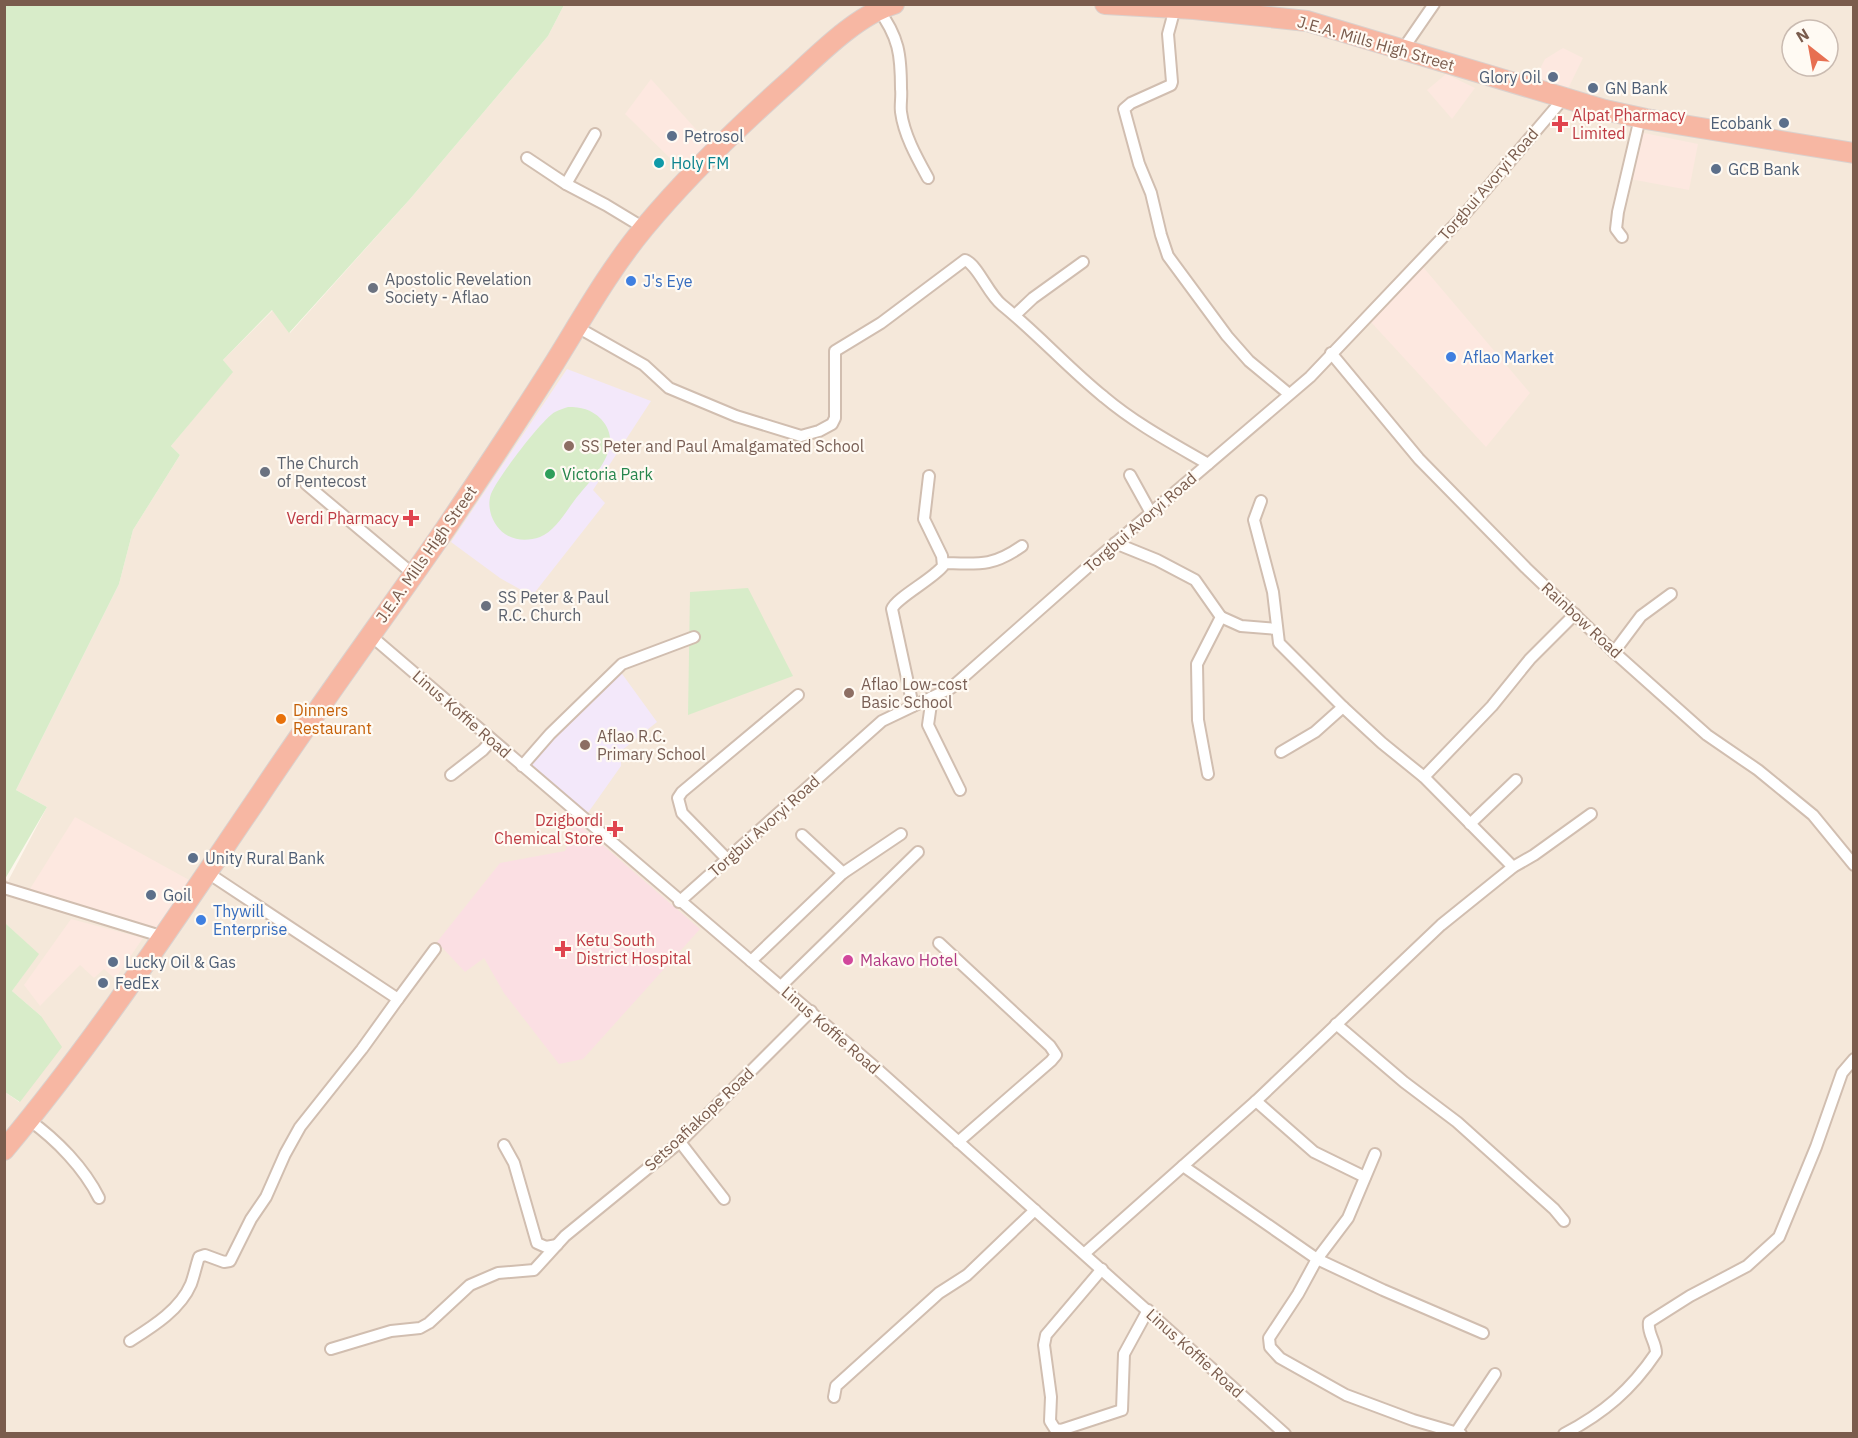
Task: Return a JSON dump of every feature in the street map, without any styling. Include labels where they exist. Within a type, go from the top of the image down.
[{"type":"highway","name":"J.E.A. Mills High Street","points":[[1105,4],[1155,5],[1307,21],[1605,110],[1640,118],[1854,153]]},
{"type":"highway","name":"J.E.A. Mills High Street","points":[[4,1150],[29,1120],[164,938],[506,438],[644,228],[711,155],[765,102],[829,46],[886,7]]},
{"type":"street","points":[[1403,49],[1434,4]]},
{"type":"street","points":[[886,7],[897,41],[901,70],[901,113],[915,153],[928,178]]},
{"type":"street","points":[[1175,8],[1168,34],[1171,85],[1124,109],[1139,164],[1151,193],[1168,256],[1227,336],[1249,360],[1289,394]]},
{"type":"street","name":"Torgbui Avoryi Road","points":[[679,902],[882,721],[951,688],[1310,376],[1464,215],[1563,99]]},
{"type":"street","points":[[1622,237],[1616,229],[1618,212],[1640,118]]},
{"type":"street","points":[[566,184],[595,134]]},
{"type":"street","points":[[527,158],[566,184],[644,228]]},
{"type":"street","points":[[577,327],[644,365],[669,388],[736,416],[807,436],[832,424],[835,418],[835,351],[881,323],[965,260],[974,265],[992,296],[1034,330],[1056,354],[1105,398],[1149,430],[1208,464]]},
{"type":"street","points":[[1016,315],[1033,298],[1083,262]]},
{"type":"street","name":"Rainbow Road","points":[[1331,353],[1419,459],[1575,614],[1707,735],[1758,770],[1813,815],[1854,865]]},
{"type":"street","points":[[1130,475],[1151,513]]},
{"type":"street","points":[[929,476],[924,519],[944,563]]},
{"type":"street","points":[[306,484],[413,574]]},
{"type":"street","points":[[1261,501],[1254,520],[1273,592],[1279,643],[1343,707],[1424,777],[1513,867]]},
{"type":"street","points":[[1116,543],[1157,560],[1195,580],[1221,617],[1241,626],[1277,629]]},
{"type":"street","points":[[944,563],[975,564],[996,561],[1023,546]]},
{"type":"street","points":[[913,706],[892,609],[896,602],[940,570],[944,563]]},
{"type":"street","points":[[1614,651],[1641,616],[1671,594]]},
{"type":"street","points":[[1424,777],[1492,706],[1530,659],[1575,614]]},
{"type":"street","points":[[1208,774],[1198,720],[1197,664],[1221,617]]},
{"type":"street","name":"Linus Koffie Road","points":[[370,635],[679,902],[811,1011],[1085,1253],[1285,1434]]},
{"type":"street","points":[[522,765],[550,734],[622,664],[694,637]]},
{"type":"street","points":[[727,859],[682,813],[678,798],[689,786],[798,695]]},
{"type":"street","points":[[932,697],[928,725],[960,790]]},
{"type":"street","points":[[1281,752],[1315,732],[1343,707]]},
{"type":"street","points":[[451,775],[492,740]]},
{"type":"street","points":[[1470,824],[1516,780]]},
{"type":"street","points":[[1085,1253],[1256,1101],[1441,925],[1513,867],[1534,855],[1591,814]]},
{"type":"street","points":[[751,961],[843,873],[901,834]]},
{"type":"street","points":[[801,835],[843,873]]},
{"type":"street","points":[[781,986],[918,852]]},
{"type":"street","points":[[207,873],[398,999]]},
{"type":"street","points":[[4,888],[164,938]]},
{"type":"street","points":[[939,943],[1050,1046],[1056,1055],[958,1142]]},
{"type":"street","points":[[130,1341],[173,1309],[190,1286],[199,1257],[205,1255],[224,1262],[230,1261],[251,1219],[266,1197],[300,1127],[362,1049],[435,949]]},
{"type":"street","name":"Setsoafiakope Road","points":[[331,1349],[392,1331],[420,1328],[429,1323],[470,1285],[498,1273],[534,1270],[557,1245],[680,1142],[811,1011]]},
{"type":"street","points":[[1336,1024],[1404,1083],[1457,1122],[1554,1209],[1564,1221]]},
{"type":"street","points":[[1564,1434],[1616,1401],[1634,1382],[1656,1353],[1648,1327],[1649,1322],[1690,1296],[1747,1266],[1779,1237],[1816,1147],[1842,1073],[1854,1059]]},
{"type":"street","points":[[1256,1101],[1314,1152],[1365,1177]]},
{"type":"street","points":[[29,1120],[64,1150],[93,1185],[99,1198]]},
{"type":"street","points":[[680,1142],[724,1199]]},
{"type":"street","points":[[504,1145],[514,1162],[537,1244],[546,1247],[557,1245]]},
{"type":"street","points":[[1375,1154],[1348,1218],[1317,1259],[1298,1294],[1269,1338],[1270,1347],[1280,1358],[1346,1395],[1413,1420],[1457,1433],[1495,1374]]},
{"type":"street","points":[[1183,1166],[1317,1259],[1483,1333]]},
{"type":"street","points":[[834,1397],[836,1386],[939,1293],[967,1275],[1035,1210]]},
{"type":"street","points":[[1102,1269],[1046,1335],[1044,1345],[1051,1397],[1050,1421],[1055,1429],[1062,1430],[1122,1410],[1124,1354],[1148,1311]]},
{"type":"shaded area","points":[[564,5],[1853,5],[1853,1433],[5,1433],[5,1092],[19,1102],[41,1016],[12,991],[38,954],[5,923],[5,879],[8,881],[47,807],[16,790],[119,584],[133,530],[180,455],[171,446],[232,372],[223,360],[273,310],[290,333],[410,199],[548,36]]},
{"type":"shaded area","points":[[1563,48],[1583,58],[1566,93],[1534,80],[1545,59]]},
{"type":"shaded area","points":[[1446,74],[1475,88],[1452,119],[1427,90]]},
{"type":"shaded area","points":[[651,79],[711,146],[684,172],[625,114]]},
{"type":"shaded area","points":[[1639,132],[1698,144],[1689,190],[1630,179]]},
{"type":"shaded area","name":"Aflao Market","points":[[1423,267],[1530,393],[1486,447],[1370,321]]},
{"type":"shaded area","name":"SS Peter and Paul Amalgamated School","points":[[567,369],[651,401],[593,490],[605,503],[532,596],[500,578],[451,542]]},
{"type":"shaded area","name":"Aflao R.C. Primary School","points":[[620,671],[657,722],[621,751],[621,766],[585,817],[527,762]]},
{"type":"shaded area","points":[[75,817],[191,881],[152,933],[28,892]]},
{"type":"shaded area","name":"Ketu South District Hospital","points":[[576,822],[700,929],[583,1059],[559,1064],[504,993],[484,958],[465,972],[437,942],[500,863],[565,851]]},
{"type":"shaded area","points":[[71,919],[143,938],[115,979],[104,969],[94,978],[80,965],[40,1006],[24,985]]},
{"type":"green space","points":[[4,5],[564,5],[548,36],[410,199],[289,333],[272,310],[223,360],[233,372],[171,446],[180,455],[133,530],[119,584],[16,790],[47,807],[5,879]]},
{"type":"green space","name":"Victoria Park","points":[[568,407],[582,408],[601,419],[608,430],[610,441],[604,462],[550,531],[531,539],[522,540],[509,536],[501,531],[492,516],[489,505],[491,494],[530,437],[555,412]]},
{"type":"green space","points":[[748,588],[793,676],[688,715],[690,592]]},
{"type":"green space","points":[[5,923],[39,954],[12,991],[41,1016],[62,1047],[20,1102],[5,1092]]},
{"type":"place","name":"Glory Oil","points":[[1553,77]]},
{"type":"place","name":"GN Bank","points":[[1593,88]]},
{"type":"place","name":"Ecobank","points":[[1784,123]]},
{"type":"place","name":"Alpat Pharmacy Limited","points":[[1560,124]]},
{"type":"place","name":"Petrosol","points":[[672,136]]},
{"type":"place","name":"Holy FM","points":[[659,163]]},
{"type":"place","name":"GCB Bank","points":[[1716,169]]},
{"type":"place","name":"J's Eye","points":[[631,281]]},
{"type":"place","name":"Apostolic Revelation Society - Aflao","points":[[373,288]]},
{"type":"place","name":"Aflao Market","points":[[1451,357]]},
{"type":"place","name":"SS Peter and Paul Amalgamated School","points":[[569,446]]},
{"type":"place","name":"The Church of Pentecost","points":[[265,472]]},
{"type":"place","name":"Victoria Park","points":[[550,474]]},
{"type":"place","name":"Verdi Pharmacy","points":[[411,518]]},
{"type":"place","name":"SS Peter & Paul R.C. Church","points":[[486,606]]},
{"type":"place","name":"Aflao Low-cost Basic School","points":[[849,693]]},
{"type":"place","name":"Dinners Restaurant","points":[[281,719]]},
{"type":"place","name":"Aflao R.C. Primary School","points":[[585,745]]},
{"type":"place","name":"Dzigbordi Chemical Store","points":[[615,829]]},
{"type":"place","name":"Unity Rural Bank","points":[[193,858]]},
{"type":"place","name":"Goil","points":[[151,895]]},
{"type":"place","name":"Thywill Enterprise","points":[[201,920]]},
{"type":"place","name":"Ketu South District Hospital","points":[[563,949]]},
{"type":"place","name":"Makavo Hotel","points":[[848,960]]},
{"type":"place","name":"Lucky Oil & Gas","points":[[113,962]]},
{"type":"place","name":"FedEx","points":[[103,983]]}]
